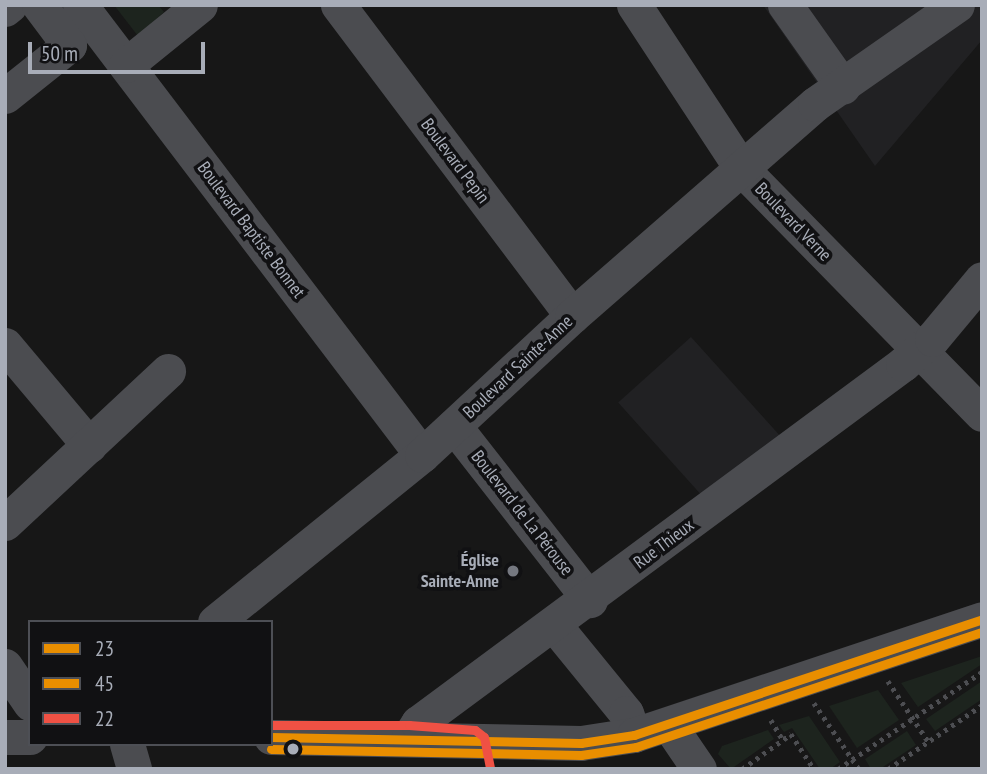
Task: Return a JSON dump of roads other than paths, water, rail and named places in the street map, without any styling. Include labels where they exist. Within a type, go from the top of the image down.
[{"type":"street","points":[[5,9],[10,5]]},
{"type":"street","points":[[5,96],[69,45],[39,5]]},
{"type":"street","name":"Boulevard Baptiste Bonnet","points":[[80,5],[422,455]]},
{"type":"street","points":[[126,65],[200,5]]},
{"type":"street","name":"Boulevard Pepin","points":[[338,5],[572,316]]},
{"type":"street","name":"Boulevard Verne","points":[[634,5],[741,168],[982,415]]},
{"type":"street","points":[[785,5],[829,95]]},
{"type":"street","name":"Boulevard Sainte-Anne","points":[[217,620],[422,455],[572,316],[741,168],[829,95],[957,5]]},
{"type":"street","name":"Rue Thieux","points":[[409,737],[418,723],[555,626],[919,351],[982,279]]},
{"type":"street","points":[[5,345],[89,445]]},
{"type":"street","points":[[5,523],[169,371]]},
{"type":"street","name":"Boulevard de La Pérouse","points":[[454,426],[590,600]]},
{"type":"street","points":[[273,737],[409,737],[475,756],[581,743],[669,725],[982,619]]},
{"type":"street","points":[[555,626],[626,713],[635,734]]},
{"type":"street","points":[[5,666],[28,700]]},
{"type":"street","points":[[669,725],[699,769]]},
{"type":"street","points":[[5,737],[28,737]]},
{"type":"street","points":[[128,746],[134,769]]},
{"type":"place","name":"Église Sainte-Anne","points":[[513,571]]}]
